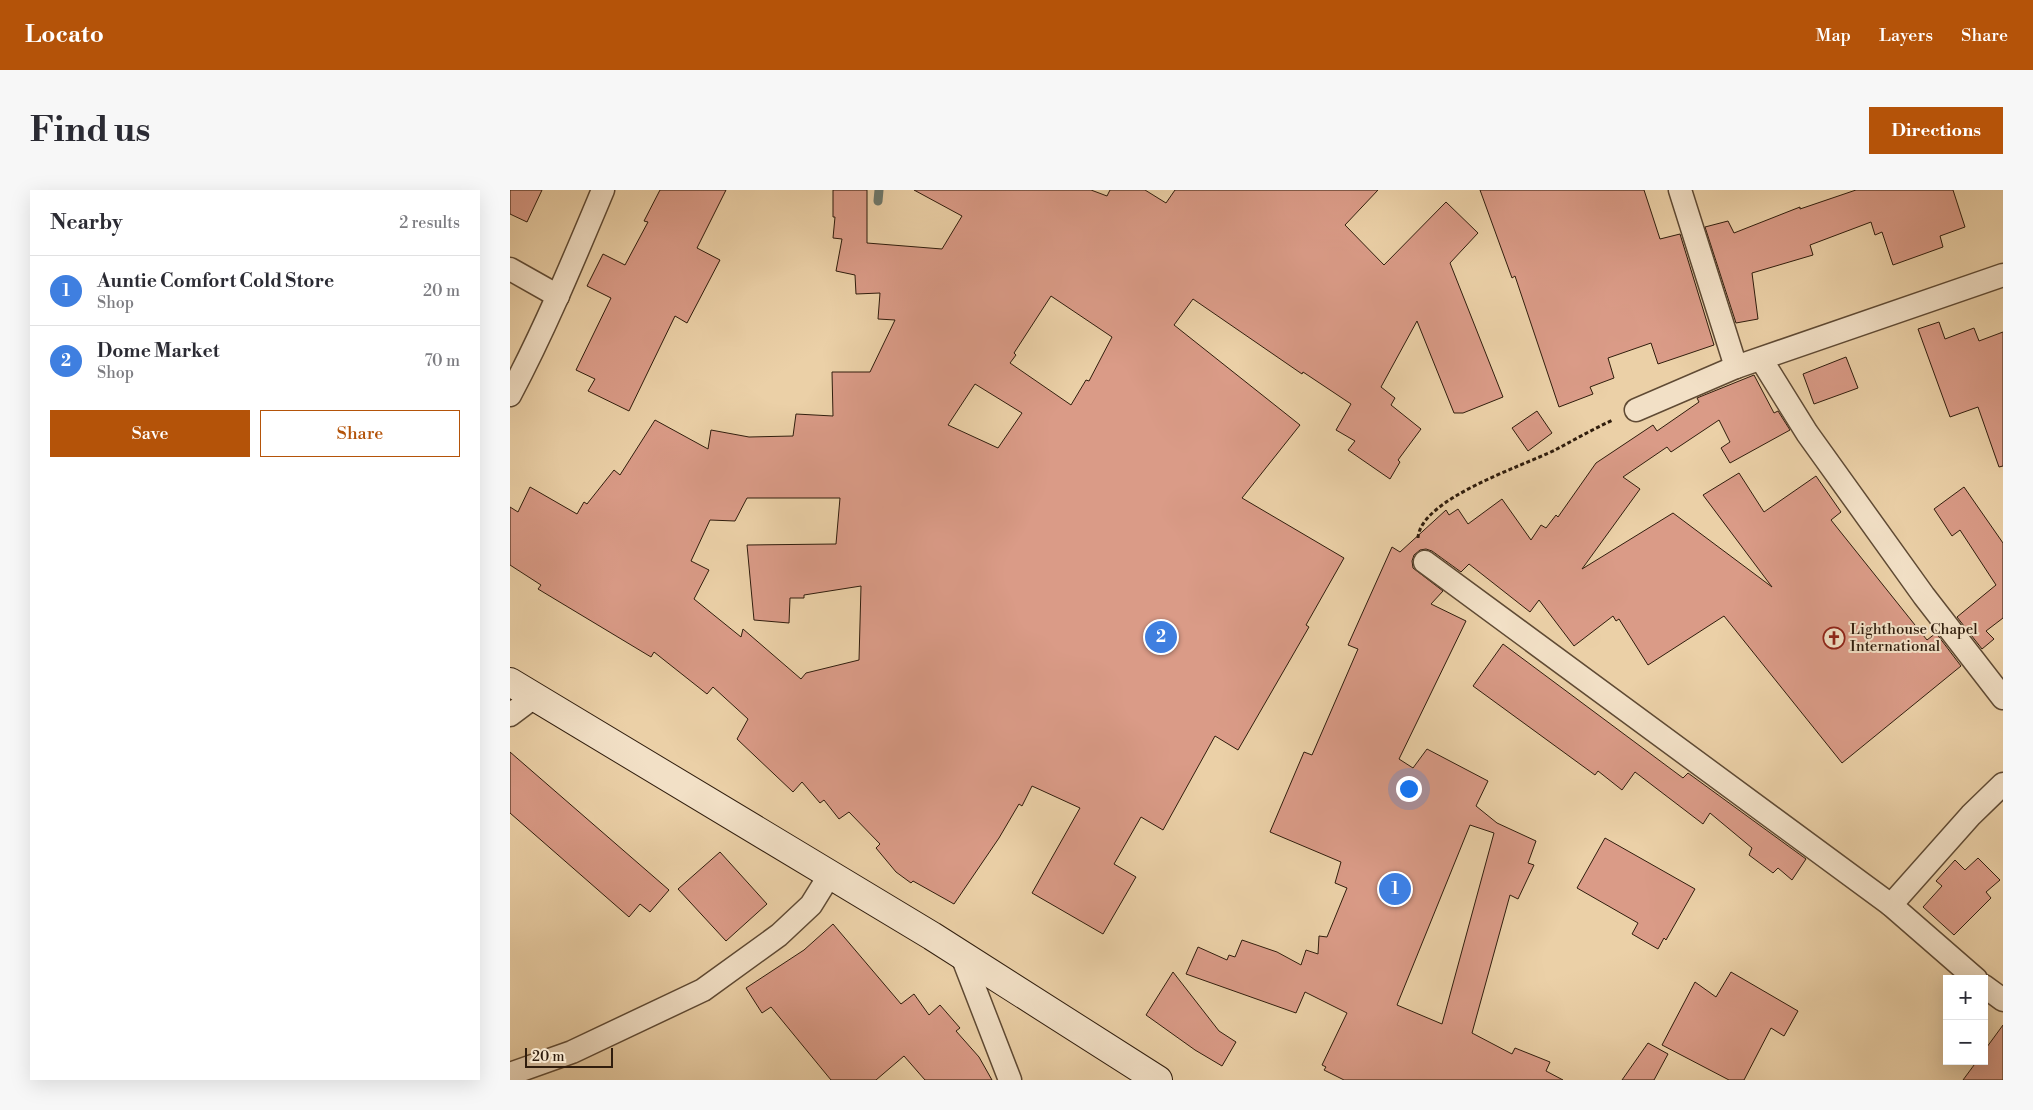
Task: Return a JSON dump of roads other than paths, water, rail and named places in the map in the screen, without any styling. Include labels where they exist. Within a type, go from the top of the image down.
[{"type":"main road","points":[[510,682],[962,956],[1158,1080]]},
{"type":"street","points":[[510,395],[527,364],[558,296],[603,190]]},
{"type":"street","points":[[1680,190],[1736,367]]},
{"type":"street","points":[[510,269],[558,296]]},
{"type":"street","points":[[1636,410],[1736,367],[2003,275]]},
{"type":"street","points":[[1761,359],[1818,449],[1924,596],[2003,698]]},
{"type":"street","points":[[1425,562],[1891,905],[1971,975]]},
{"type":"street","points":[[510,715],[534,698]]},
{"type":"street","points":[[1891,905],[1971,815],[2003,784]]},
{"type":"street","points":[[510,1074],[572,1052],[703,990],[779,935],[811,905],[829,876]]},
{"type":"street","points":[[962,956],[1010,1080]]},
{"type":"street","points":[[1988,989],[2003,1000]]},
{"type":"waterway","points":[[878,201],[879,190]]},
{"type":"place","name":"Dome Market","points":[[1161,637]]},
{"type":"place","name":"Lighthouse Chapel International","points":[[1834,638]]},
{"type":"place","name":"Auntie Comfort Cold Store","points":[[1395,889]]}]
